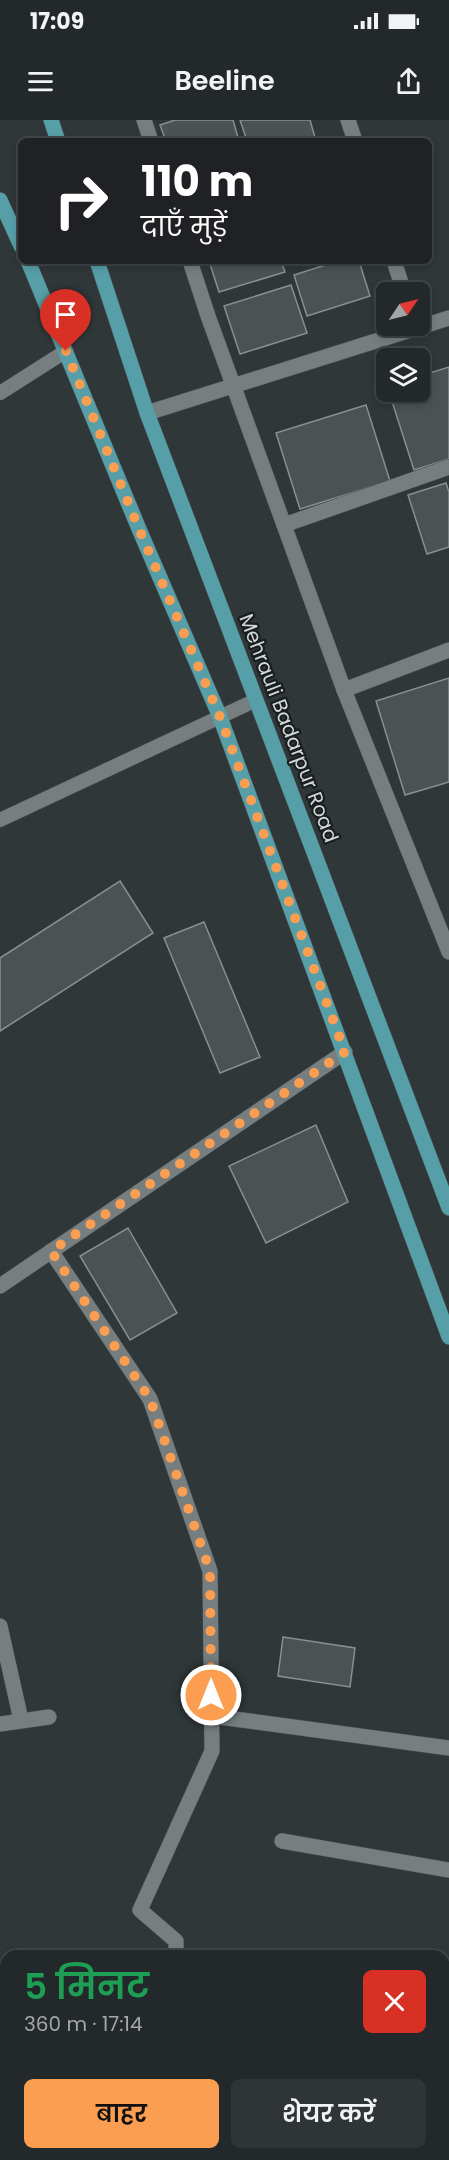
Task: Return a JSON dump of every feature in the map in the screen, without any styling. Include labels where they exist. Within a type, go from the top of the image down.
[{"type":"main road","points":[[51,120],[57,138]]},
{"type":"main road","points":[[0,200],[18,239]]},
{"type":"main road","points":[[29,264],[220,717],[449,1337]]},
{"type":"main road","name":"Mehrauli Badarpur Road","points":[[98,264],[147,413],[449,1208]]},
{"type":"street","points":[[144,120],[150,138]]},
{"type":"street","points":[[348,120],[354,138]]},
{"type":"street","points":[[191,264],[344,690],[449,952]]},
{"type":"street","points":[[395,264],[401,282]]},
{"type":"street","points":[[430,323],[449,318]]},
{"type":"street","points":[[147,413],[387,336]]},
{"type":"street","points":[[284,525],[449,467]]},
{"type":"street","points":[[344,690],[449,650]]},
{"type":"street","points":[[0,1286],[345,1052]]},
{"type":"street","points":[[51,1251],[150,1399],[210,1571],[212,1751],[140,1910],[176,1941],[176,1950]]},
{"type":"street","points":[[0,1626],[21,1720]]},
{"type":"street","points":[[212,1716],[449,1748]]},
{"type":"street","points":[[0,1724],[49,1717]]},
{"type":"street","points":[[282,1841],[449,1870]]},
{"type":"lane","points":[[0,393],[66,351]]},
{"type":"lane","points":[[0,820],[256,700]]},
{"type":"building","points":[[175,120],[233,120],[238,138],[165,138],[160,125]]},
{"type":"building","points":[[240,120],[310,120],[315,138],[246,138]]},
{"type":"building","points":[[210,264],[282,264],[285,272],[219,292]]},
{"type":"building","points":[[329,264],[360,264],[370,296],[307,316],[294,275]]},
{"type":"building","points":[[291,285],[307,333],[240,354],[224,306]]},
{"type":"building","points":[[449,367],[449,459],[414,470],[392,402],[430,402],[430,373]]},
{"type":"building","points":[[366,405],[390,481],[300,509],[276,433]]},
{"type":"building","points":[[446,483],[449,492],[449,547],[427,554],[408,495]]},
{"type":"building","points":[[449,678],[449,782],[405,795],[376,701]]},
{"type":"building","points":[[120,881],[153,933],[0,1031],[0,958]]},
{"type":"building","points":[[204,922],[260,1057],[220,1073],[164,938]]},
{"type":"building","points":[[316,1125],[348,1202],[266,1243],[229,1166]]},
{"type":"building","points":[[128,1228],[177,1313],[130,1340],[80,1256]]},
{"type":"building","points":[[283,1637],[355,1648],[350,1687],[278,1676]]},
{"type":"route","points":[[66,351],[220,717],[345,1052],[51,1251],[150,1399],[210,1571],[211,1695]]}]
